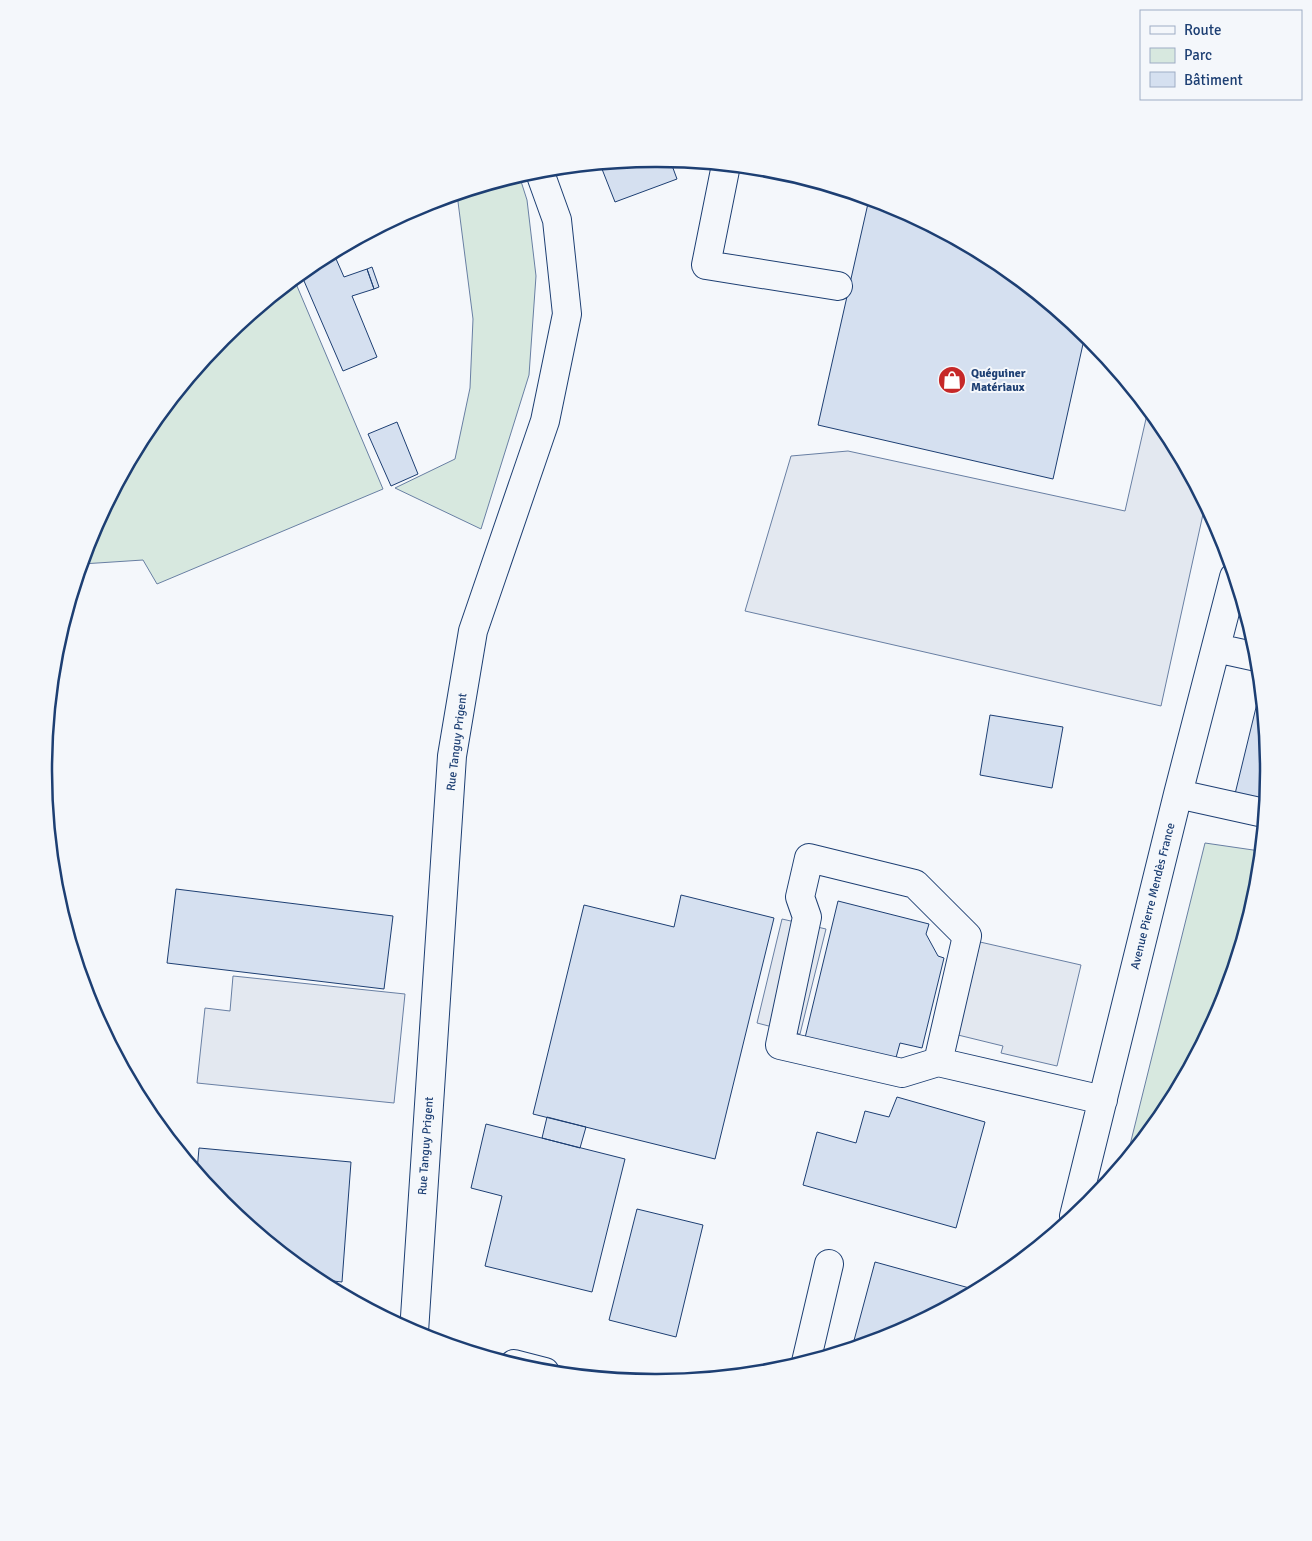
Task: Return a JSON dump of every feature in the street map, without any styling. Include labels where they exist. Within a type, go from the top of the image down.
[{"type":"street","points":[[725,171],[706,264],[838,286]]},
{"type":"street","name":"Rue Tanguy Prigent","points":[[415,1323],[452,756],[473,631],[545,421],[567,314],[557,220],[542,178]]},
{"type":"street","name":"Avenue Pierre Mendès France","points":[[1077,1202],[1178,794],[1231,589]]},
{"type":"street","points":[[1216,648],[1248,655]]},
{"type":"street","points":[[1178,794],[1258,812]]},
{"type":"street","points":[[938,1062],[966,936],[915,884],[809,858],[800,897],[808,917],[780,1045],[902,1073],[938,1062],[1102,1100]]},
{"type":"street","points":[[808,1354],[829,1264]]},
{"type":"green space","points":[[522,183],[527,200],[536,276],[529,375],[481,529],[395,488],[455,459],[470,388],[473,319],[458,201]]},
{"type":"green space","points":[[297,286],[383,489],[157,584],[143,560],[90,563],[98,540],[133,469],[177,403],[229,344],[258,317]]},
{"type":"green space","points":[[1205,843],[1254,850],[1239,927],[1214,1001],[1179,1072],[1158,1106],[1130,1144]]},
{"type":"shaded area","points":[[1146,418],[1179,469],[1203,516],[1161,706],[745,611],[791,456],[848,451],[1125,511]]},
{"type":"shaded area","points":[[782,919],[826,929],[800,1034],[757,1023]]},
{"type":"shaded area","points":[[980,942],[1081,965],[1057,1066],[1001,1053],[1003,1046],[958,1035]]},
{"type":"shaded area","points":[[233,976],[405,994],[394,1103],[197,1083],[205,1008],[230,1011]]},
{"type":"building","points":[[673,167],[677,179],[615,202],[602,169]]},
{"type":"building","name":"Quéguiner Matériaux","points":[[868,206],[923,229],[991,269],[1054,317],[1083,344],[1053,479],[818,425]]},
{"type":"building","points":[[336,259],[344,277],[367,269],[374,289],[352,296],[377,357],[343,371],[304,281]]},
{"type":"building","points":[[372,267],[379,287],[374,289],[367,269]]},
{"type":"building","points":[[397,422],[418,474],[391,486],[368,434]]},
{"type":"building","points":[[1256,709],[1260,770],[1258,800],[1235,794]]},
{"type":"building","points":[[990,715],[1063,727],[1052,788],[980,775]]},
{"type":"building","points":[[176,889],[393,916],[384,989],[167,963]]},
{"type":"building","points":[[681,895],[774,918],[715,1159],[533,1114],[584,905],[674,927]]},
{"type":"building","points":[[838,901],[929,924],[926,934],[938,956],[944,958],[922,1048],[900,1043],[894,1065],[804,1042]]},
{"type":"building","points":[[897,1097],[985,1122],[956,1228],[803,1185],[817,1132],[856,1143],[865,1111],[889,1117]]},
{"type":"building","points":[[547,1117],[586,1127],[580,1148],[542,1138]]},
{"type":"building","points":[[486,1124],[625,1159],[592,1292],[485,1266],[502,1196],[471,1188]]},
{"type":"building","points":[[199,1148],[351,1162],[342,1282],[336,1281],[321,1272],[258,1224],[229,1197],[198,1163]]},
{"type":"building","points":[[637,1209],[703,1225],[676,1337],[609,1320]]},
{"type":"building","points":[[875,1262],[967,1287],[923,1312],[854,1340]]},
{"type":"place","name":"Quéguiner Matériaux","points":[[952,380]]}]
